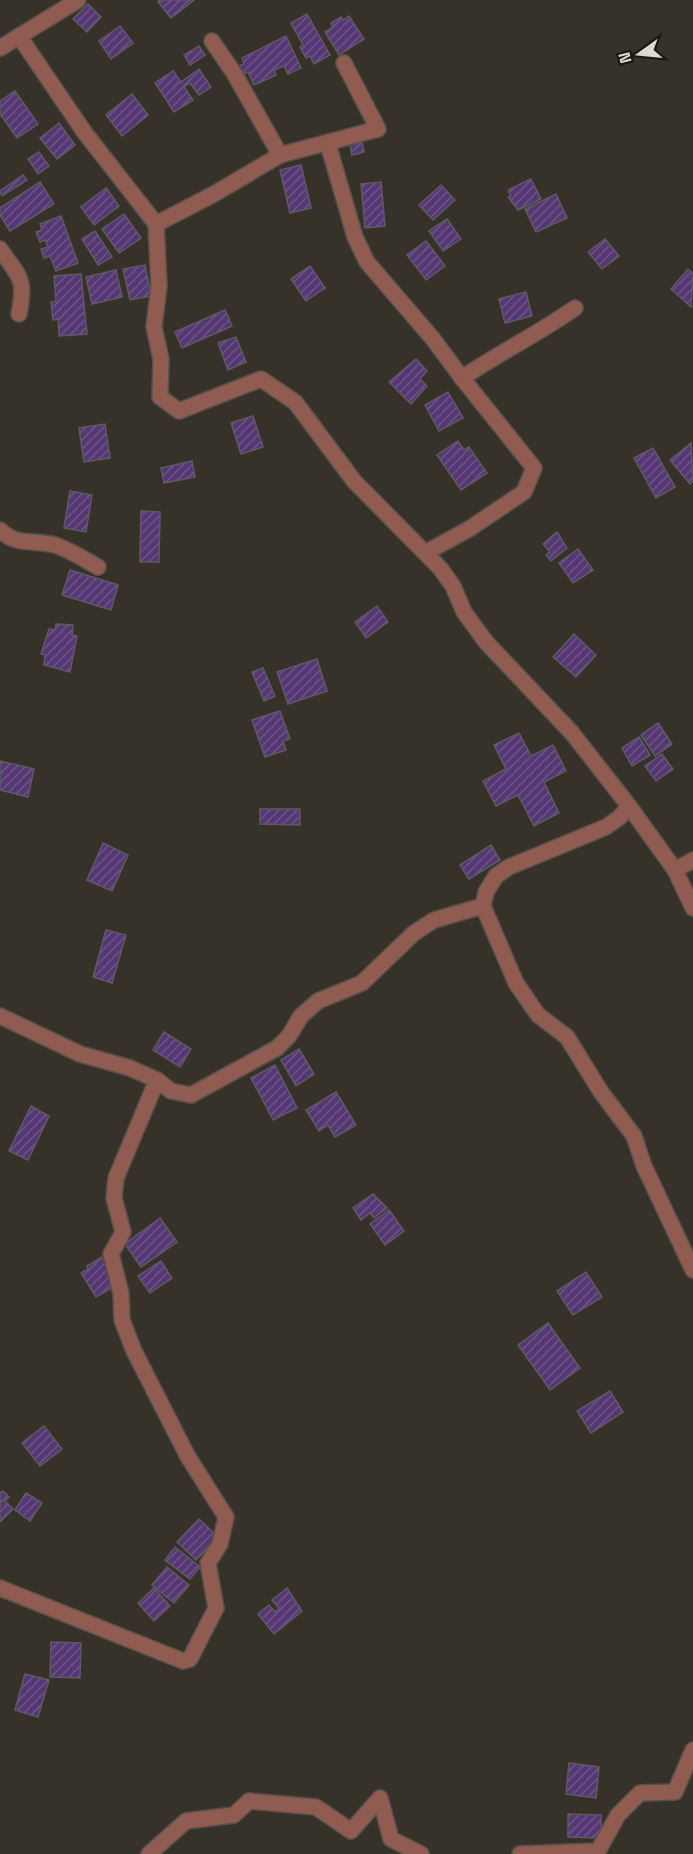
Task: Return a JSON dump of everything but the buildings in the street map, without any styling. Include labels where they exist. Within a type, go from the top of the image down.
[{"type":"street","points":[[0,48],[78,0]]},
{"type":"street","points":[[19,36],[85,133],[156,224],[159,286],[154,327],[160,359],[160,397],[179,411],[261,379],[278,388],[295,402],[354,481],[425,553],[453,586],[464,612],[486,642],[572,733],[675,870],[693,908]]},
{"type":"street","points":[[212,41],[234,73],[280,155]]},
{"type":"street","points":[[156,224],[214,194],[280,155],[378,129],[344,63]]},
{"type":"street","points":[[328,144],[355,237],[367,262],[433,339],[534,468],[524,492],[469,529],[425,553]]},
{"type":"street","points":[[0,249],[19,275],[24,288],[19,314]]},
{"type":"street","points":[[462,378],[486,361],[516,347],[575,308]]},
{"type":"street","points":[[0,530],[6,536],[25,543],[51,544],[72,552],[99,567]]},
{"type":"street","points":[[629,806],[620,817],[606,827],[509,867],[491,884],[483,906],[516,983],[538,1015],[567,1037],[601,1092],[634,1136],[644,1166],[693,1270]]},
{"type":"street","points":[[675,870],[693,860]]},
{"type":"street","points":[[0,1016],[80,1054],[130,1068],[157,1080],[171,1091],[191,1095],[217,1083],[276,1048],[289,1036],[300,1016],[318,1001],[362,983],[414,933],[434,920],[483,906]]},
{"type":"street","points":[[0,1588],[183,1661],[190,1659],[216,1608],[208,1563],[220,1544],[226,1517],[187,1455],[134,1351],[122,1320],[121,1293],[111,1254],[123,1232],[114,1198],[116,1178],[157,1080]]},
{"type":"street","points":[[520,1854],[598,1851],[618,1815],[640,1793],[675,1792],[693,1750]]},
{"type":"street","points":[[149,1854],[186,1821],[234,1815],[249,1801],[316,1807],[351,1831],[380,1798],[391,1839],[421,1854]]}]
